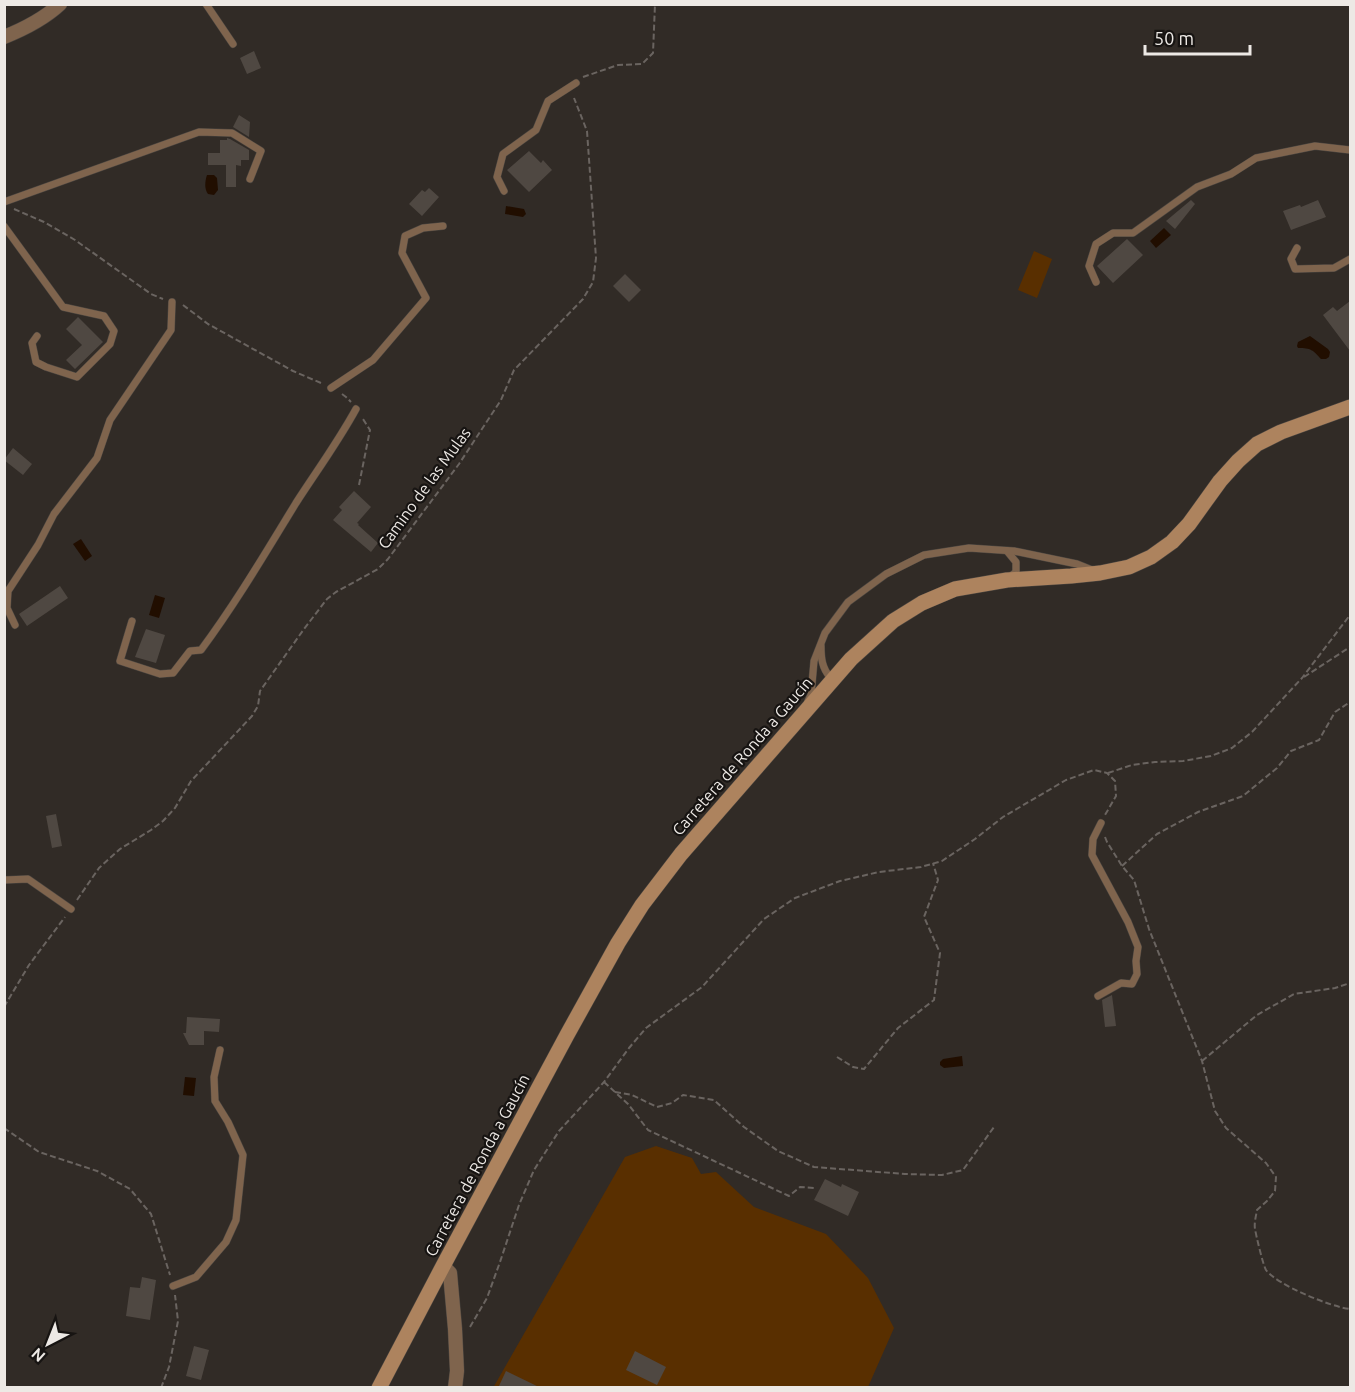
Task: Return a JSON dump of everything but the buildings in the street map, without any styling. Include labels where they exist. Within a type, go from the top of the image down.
[{"type":"main road","name":"Carretera de Ronda a Gaucín","points":[[379,1388],[607,964],[642,905],[681,854],[857,653],[893,621],[922,603],[955,589],[1007,580],[1100,573],[1129,567],[1151,557],[1173,542],[1220,481],[1257,444],[1281,432],[1350,407]]},
{"type":"street","points":[[4,37],[53,11],[60,4]]},
{"type":"street","points":[[443,1266],[450,1273],[457,1371],[455,1388]]},
{"type":"lane","points":[[206,4],[233,44]]},
{"type":"lane","points":[[504,190],[497,177],[503,154],[536,130],[548,101],[576,83]]},
{"type":"lane","points":[[6,204],[199,132],[232,133],[261,151],[250,179]]},
{"type":"lane","points":[[1096,282],[1089,266],[1096,244],[1113,233],[1133,233],[1197,187],[1231,174],[1256,158],[1315,146],[1350,150]]},
{"type":"lane","points":[[4,226],[63,307],[104,316],[114,331],[110,344],[77,377],[36,362],[32,343],[37,336]]},
{"type":"lane","points":[[331,388],[373,360],[426,298],[402,253],[405,236],[423,228],[443,226]]},
{"type":"lane","points":[[1297,248],[1291,259],[1295,268],[1334,267],[1350,259]]},
{"type":"lane","points":[[15,625],[7,608],[8,591],[38,545],[54,514],[97,458],[110,420],[171,330],[172,302]]},
{"type":"lane","points":[[132,621],[120,661],[160,675],[173,673],[190,651],[201,650],[222,623],[356,410]]},
{"type":"lane","points":[[804,711],[811,694],[814,661],[822,640],[848,602],[886,574],[924,555],[969,548],[1007,551],[1077,564],[1100,573]]},
{"type":"lane","points":[[1007,551],[1017,562],[1016,572],[1007,580]]},
{"type":"lane","points":[[822,640],[821,659],[825,671],[830,677],[835,677]]},
{"type":"lane","points":[[1098,996],[1121,983],[1132,984],[1137,974],[1138,947],[1128,922],[1092,855],[1093,839],[1101,824]]},
{"type":"lane","points":[[4,880],[28,879],[71,909]]},
{"type":"lane","points":[[174,1286],[196,1277],[225,1242],[236,1220],[243,1155],[228,1122],[215,1101],[214,1077],[220,1050]]},
{"type":"path","points":[[576,83],[578,78],[618,65],[642,64],[649,59],[653,53],[655,4]]},
{"type":"path","name":"Camino de las Mulas","points":[[4,1007],[29,965],[99,868],[120,849],[151,831],[176,808],[191,781],[252,716],[258,706],[260,691],[327,599],[378,569],[388,559],[459,464],[501,399],[514,370],[583,299],[593,282],[596,258],[587,131],[572,91],[576,83]]},
{"type":"path","points":[[6,204],[75,240],[151,294],[183,305],[208,324],[346,397],[370,430],[359,485]]},
{"type":"path","points":[[455,1329],[469,1327],[487,1298],[519,1205],[534,1170],[559,1131],[604,1082],[646,1028],[702,987],[764,919],[795,898],[840,881],[879,872],[921,867],[942,861],[1003,817],[1066,780],[1094,770],[1107,773],[1132,765],[1183,761],[1211,756],[1232,748],[1252,732],[1302,678],[1350,615]]},
{"type":"path","points":[[1302,678],[1350,647]]},
{"type":"path","points":[[1122,866],[1157,834],[1198,812],[1243,796],[1276,768],[1291,751],[1319,740],[1335,712],[1350,702]]},
{"type":"path","points":[[1107,773],[1115,782],[1116,796],[1101,824],[1107,842],[1134,880],[1149,929],[1202,1061],[1215,1111],[1226,1128],[1266,1163],[1276,1177],[1275,1191],[1268,1202],[1257,1210],[1254,1227],[1265,1269],[1279,1280],[1318,1300],[1350,1309]]},
{"type":"path","points":[[837,1057],[853,1067],[864,1068],[898,1028],[934,1000],[940,953],[924,917],[938,880],[933,863]]},
{"type":"path","points":[[1202,1061],[1257,1015],[1294,994],[1335,988],[1350,982]]},
{"type":"path","points":[[604,1082],[628,1104],[648,1130],[789,1196],[800,1187],[814,1188]]},
{"type":"path","points":[[615,1092],[632,1095],[657,1107],[672,1103],[683,1095],[714,1100],[744,1127],[770,1145],[814,1167],[942,1175],[963,1170],[994,1127]]},
{"type":"path","points":[[4,1128],[39,1152],[97,1171],[130,1188],[151,1214],[174,1286],[178,1321],[170,1367],[161,1388]]},
{"type":"shaded area","points":[[207,175],[214,175],[217,178],[218,190],[214,195],[208,194],[206,190]]},
{"type":"shaded area","points":[[506,206],[524,209],[526,214],[523,217],[505,214]]},
{"type":"shaded area","points":[[1164,228],[1171,235],[1156,248],[1150,241]]},
{"type":"shaded area","points":[[1034,251],[1052,259],[1037,298],[1018,290]]},
{"type":"shaded area","points":[[1310,336],[1328,349],[1329,357],[1321,359],[1311,350],[1298,348],[1298,342]]},
{"type":"shaded area","points":[[81,539],[92,556],[85,561],[73,544]]},
{"type":"shaded area","points":[[155,595],[165,598],[159,618],[149,615]]},
{"type":"shaded area","points":[[962,1056],[963,1066],[944,1068],[940,1065],[943,1059]]},
{"type":"shaded area","points":[[185,1077],[196,1078],[194,1096],[183,1095]]},
{"type":"shaded area","points":[[656,1146],[692,1158],[701,1174],[716,1172],[754,1207],[826,1234],[868,1278],[894,1328],[868,1387],[493,1388],[625,1157]]}]
